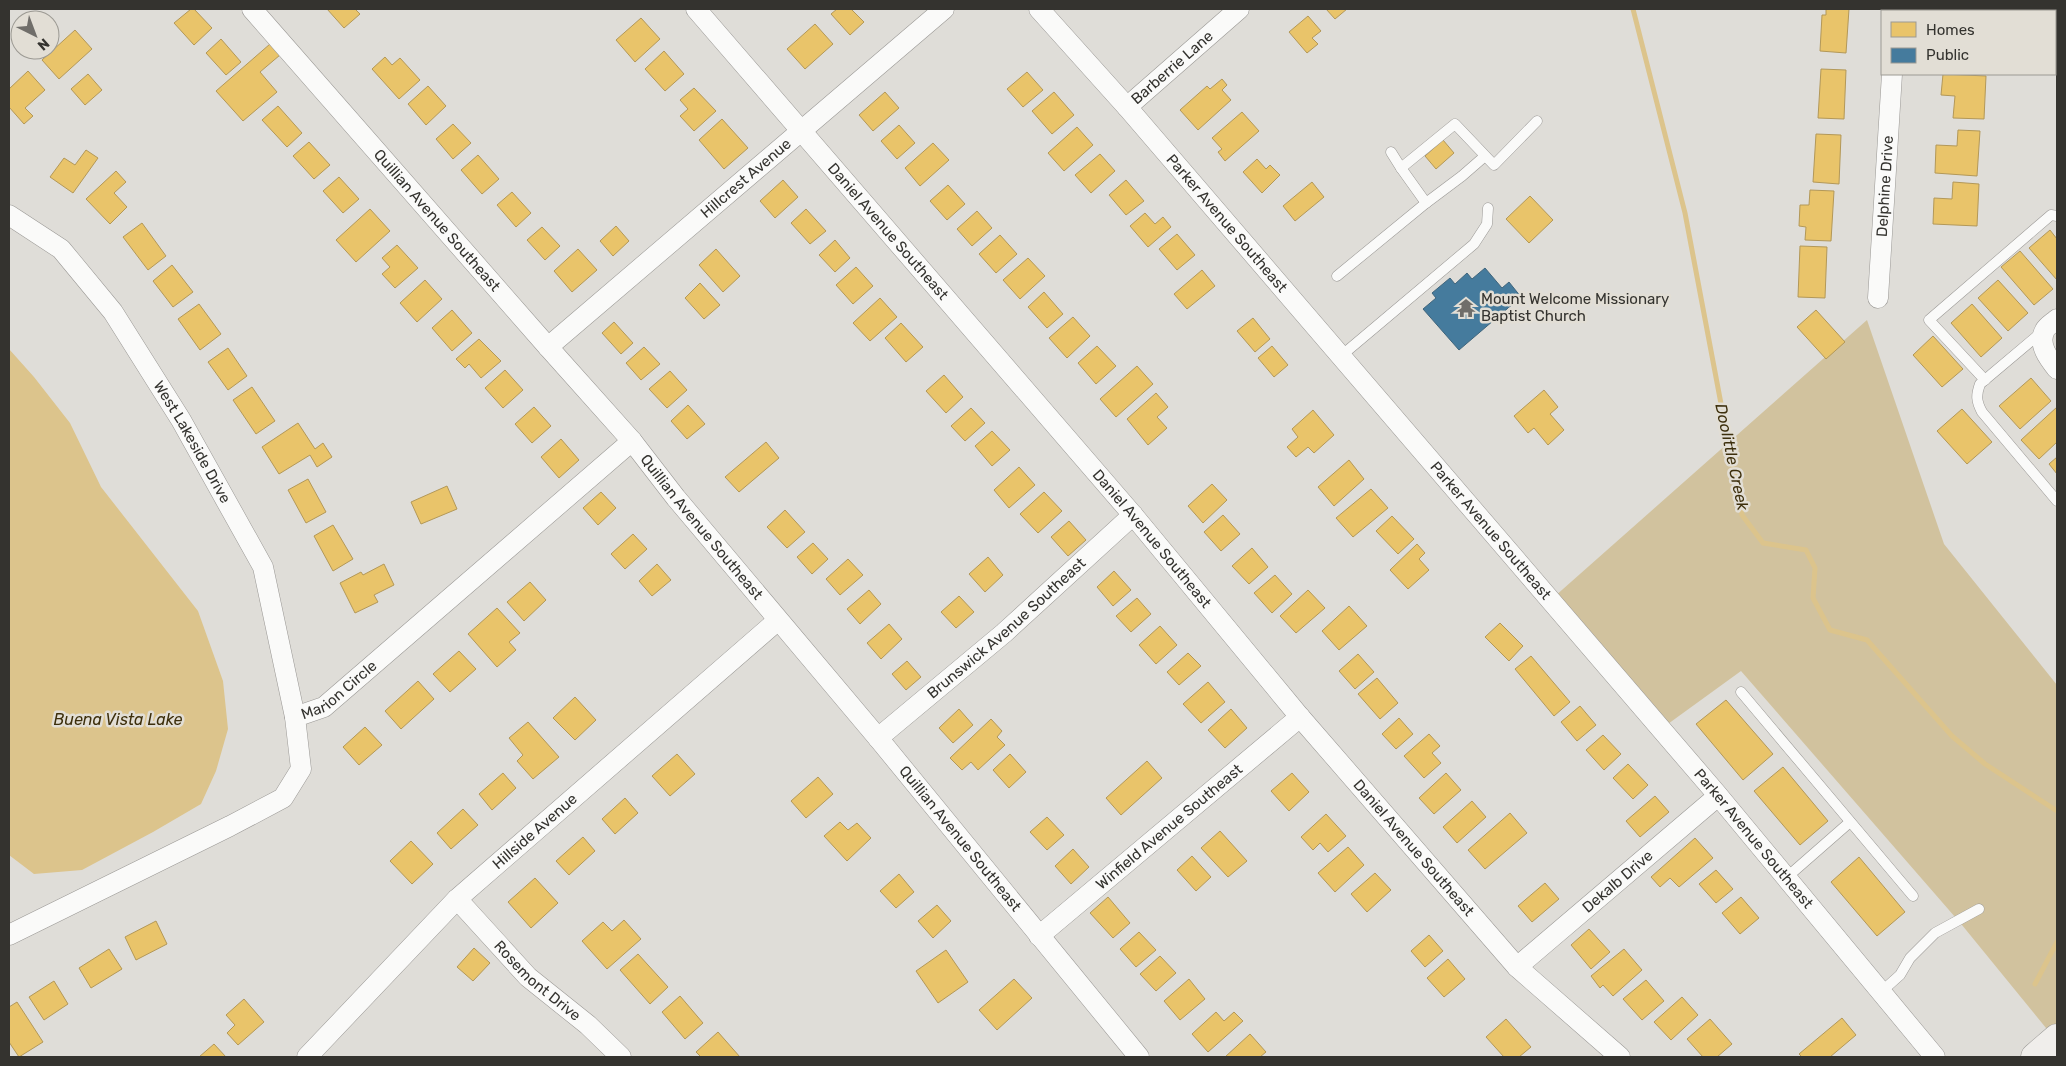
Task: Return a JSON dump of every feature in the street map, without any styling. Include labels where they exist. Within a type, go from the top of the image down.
[{"type":"main road","points":[[2035,1057],[2057,1038]]},
{"type":"street","name":"Quillian Avenue Southeast","points":[[252,9],[632,441],[777,621],[878,738],[1139,1057]]},
{"type":"street","name":"Daniel Avenue Southeast","points":[[696,9],[1133,515],[1300,717],[1517,967],[1620,1057]]},
{"type":"street","name":"Hillcrest Avenue","points":[[548,347],[944,9]]},
{"type":"street","name":"Parker Avenue Southeast","points":[[1039,9],[1127,107],[1718,796],[1935,1057]]},
{"type":"street","name":"Barberrie Lane","points":[[1127,107],[1239,9]]},
{"type":"street","name":"Delphine Drive","points":[[1878,298],[1892,75]]},
{"type":"street","name":"West Lakeside Drive","points":[[9,215],[61,249],[67,256],[113,312],[181,420],[263,568],[295,717]]},
{"type":"street","points":[[2051,324],[2042,342],[2046,356],[2057,369]]},
{"type":"street","name":"Marion Circle","points":[[9,935],[221,831],[283,798],[301,769],[295,717],[324,707],[632,441]]},
{"type":"street","name":"Brunswick Avenue Southeast","points":[[878,738],[1004,632],[1133,515]]},
{"type":"street","name":"Hillside Avenue","points":[[307,1057],[457,899],[777,621]]},
{"type":"street","name":"Winfield Avenue Southeast","points":[[1040,936],[1300,717]]},
{"type":"street","name":"Dekalb Drive","points":[[1517,967],[1718,796]]},
{"type":"street","name":"Rosemont Drive","points":[[457,899],[528,977],[588,1025],[621,1057]]},
{"type":"lane","points":[[1401,168],[1455,124],[1494,165],[1538,121]]},
{"type":"lane","points":[[1391,152],[1426,203]]},
{"type":"lane","points":[[1337,276],[1485,156]]},
{"type":"lane","points":[[1341,356],[1474,244],[1487,224],[1488,208]]},
{"type":"lane","points":[[1984,380],[1929,320],[2051,215],[2057,216]]},
{"type":"lane","points":[[2051,324],[1984,380],[1976,394],[1977,404],[2057,501]]},
{"type":"lane","points":[[1741,692],[1913,896]]},
{"type":"lane","points":[[1786,878],[1850,822]]},
{"type":"lane","points":[[1881,992],[1900,975],[1910,958],[1935,934],[1968,913],[1978,909]]},
{"type":"shaded area","points":[[1867,320],[1944,544],[2057,685],[2057,1057],[2034,1057],[2055,1039],[1962,925],[1741,671],[1661,729],[1554,597]]},
{"type":"water","name":"Buena Vista Lake","points":[[9,349],[70,423],[101,487],[198,611],[223,681],[228,729],[216,771],[201,804],[82,870],[34,874],[9,855]]},
{"type":"building: Homes","points":[[191,9],[194,9],[212,28],[194,45],[174,23]]},
{"type":"building: Homes","points":[[327,9],[355,9],[360,14],[344,28]]},
{"type":"building: Homes","points":[[837,9],[851,9],[864,22],[850,35],[831,14]]},
{"type":"building: Homes","points":[[1326,9],[1347,9],[1335,19]]},
{"type":"building: Homes","points":[[1826,9],[1849,9],[1846,53],[1820,51],[1822,15],[1826,15]]},
{"type":"building: Homes","points":[[1308,16],[1321,31],[1312,38],[1318,44],[1307,53],[1289,32]]},
{"type":"building: Homes","points":[[641,18],[660,39],[635,62],[616,40]]},
{"type":"building: Homes","points":[[815,24],[833,44],[805,69],[787,49]]},
{"type":"building: Homes","points":[[75,30],[92,49],[59,79],[42,60],[60,60],[60,44]]},
{"type":"building: Homes","points":[[221,39],[241,62],[226,75],[206,53]]},
{"type":"building: Homes","points":[[270,44],[280,55],[260,72],[277,92],[243,121],[216,91]]},
{"type":"building: Homes","points":[[664,51],[684,74],[665,91],[645,69]]},
{"type":"building: Homes","points":[[385,57],[392,65],[400,58],[420,80],[399,99],[372,69]]},
{"type":"building: Homes","points":[[1821,69],[1846,70],[1844,119],[1818,118]]},
{"type":"building: Homes","points":[[28,71],[45,90],[25,108],[33,116],[24,124],[9,107],[9,89]]},
{"type":"building: Homes","points":[[1027,72],[1043,90],[1023,107],[1007,89]]},
{"type":"building: Homes","points":[[88,74],[102,90],[85,105],[71,89]]},
{"type":"building: Homes","points":[[1943,75],[1986,76],[1984,119],[1953,118],[1955,96],[1941,95]]},
{"type":"building: Homes","points":[[1222,79],[1227,85],[1222,90],[1231,100],[1198,130],[1180,110],[1207,86],[1210,89]]},
{"type":"building: Homes","points":[[428,86],[446,106],[426,125],[408,104]]},
{"type":"building: Homes","points":[[694,88],[716,111],[694,131],[680,116],[688,109],[680,100]]},
{"type":"building: Homes","points":[[885,92],[899,108],[873,131],[859,115]]},
{"type":"building: Homes","points":[[1054,92],[1074,115],[1052,134],[1032,111]]},
{"type":"building: Homes","points":[[278,106],[302,133],[287,147],[262,120]]},
{"type":"building: Homes","points":[[1242,112],[1259,131],[1225,161],[1218,152],[1222,149],[1212,138]]},
{"type":"building: Homes","points":[[722,119],[748,148],[724,169],[699,140]]},
{"type":"building: Homes","points":[[453,124],[471,143],[453,159],[436,139]]},
{"type":"building: Homes","points":[[899,125],[915,143],[897,159],[881,141]]},
{"type":"building: Homes","points":[[1077,127],[1093,145],[1064,171],[1048,153]]},
{"type":"building: Homes","points":[[1958,130],[1980,131],[1977,176],[1935,173],[1936,145],[1957,146]]},
{"type":"building: Homes","points":[[1816,134],[1841,135],[1839,184],[1813,182]]},
{"type":"building: Homes","points":[[1443,140],[1454,153],[1436,169],[1425,156]]},
{"type":"building: Homes","points":[[309,142],[330,165],[314,179],[293,156]]},
{"type":"building: Homes","points":[[933,143],[949,160],[920,186],[905,168]]},
{"type":"building: Homes","points":[[86,150],[98,158],[73,193],[50,177],[64,158],[75,165]]},
{"type":"building: Homes","points":[[1100,154],[1115,171],[1091,193],[1075,175]]},
{"type":"building: Homes","points":[[478,155],[499,179],[482,194],[461,170]]},
{"type":"building: Homes","points":[[1257,159],[1266,169],[1270,165],[1280,175],[1262,193],[1243,172]]},
{"type":"building: Homes","points":[[116,171],[126,182],[114,193],[127,207],[110,224],[86,199]]},
{"type":"building: Homes","points":[[339,177],[359,199],[343,213],[323,191]]},
{"type":"building: Homes","points":[[783,180],[798,197],[775,218],[760,201]]},
{"type":"building: Homes","points":[[1126,180],[1144,201],[1126,215],[1109,195]]},
{"type":"building: Homes","points":[[1312,182],[1324,197],[1295,221],[1283,206]]},
{"type":"building: Homes","points":[[1953,182],[1979,184],[1977,226],[1933,224],[1934,198],[1952,199]]},
{"type":"building: Homes","points":[[948,185],[965,204],[947,220],[930,201]]},
{"type":"building: Homes","points":[[1810,190],[1834,191],[1831,241],[1805,240],[1806,227],[1799,226],[1800,205],[1809,205]]},
{"type":"building: Homes","points":[[512,192],[531,213],[516,227],[497,205]]},
{"type":"building: Homes","points":[[1530,196],[1553,220],[1529,243],[1506,219]]},
{"type":"building: Homes","points":[[370,209],[390,231],[356,262],[336,240]]},
{"type":"building: Homes","points":[[806,209],[826,231],[810,244],[791,223]]},
{"type":"building: Homes","points":[[977,211],[992,228],[972,246],[957,229]]},
{"type":"building: Homes","points":[[1145,213],[1155,224],[1163,217],[1171,227],[1148,247],[1130,226]]},
{"type":"building: Homes","points":[[142,223],[166,256],[148,270],[123,237]]},
{"type":"building: Homes","points":[[616,226],[629,241],[613,256],[600,241]]},
{"type":"building: Homes","points":[[542,227],[560,246],[545,260],[527,240]]},
{"type":"building: Homes","points":[[2050,230],[2057,239],[2057,280],[2029,248]]},
{"type":"building: Homes","points":[[1177,234],[1195,255],[1177,270],[1159,249]]},
{"type":"building: Homes","points":[[1000,235],[1017,254],[996,273],[979,254]]},
{"type":"building: Homes","points":[[835,240],[850,258],[835,272],[819,255]]},
{"type":"building: Homes","points":[[397,245],[418,268],[395,288],[382,274],[390,267],[382,258]]},
{"type":"building: Homes","points":[[1800,246],[1827,247],[1825,298],[1798,297]]},
{"type":"building: Homes","points":[[578,249],[597,270],[572,292],[554,271]]},
{"type":"building: Homes","points":[[716,249],[740,276],[723,292],[699,265]]},
{"type":"building: Homes","points":[[2020,251],[2053,289],[2034,305],[2001,267]]},
{"type":"building: Homes","points":[[1028,258],[1045,276],[1020,299],[1003,280]]},
{"type":"building: Homes","points":[[172,265],[193,292],[173,307],[153,281]]},
{"type":"building: Homes","points":[[856,267],[873,286],[853,304],[836,285]]},
{"type":"building: Homes","points":[[1202,270],[1215,286],[1187,309],[1174,294]]},
{"type":"building: Homes","points":[[425,280],[442,299],[417,322],[400,303]]},
{"type":"building: Homes","points":[[1998,280],[2028,313],[2008,331],[1978,298]]},
{"type":"building: Homes","points":[[700,283],[720,305],[704,319],[685,298]]},
{"type":"building: Homes","points":[[1044,292],[1063,314],[1047,328],[1028,307]]},
{"type":"building: Homes","points":[[880,298],[897,317],[870,341],[853,323]]},
{"type":"building: Homes","points":[[199,304],[221,334],[200,350],[178,319]]},
{"type":"building: Homes","points":[[1972,304],[2002,338],[1981,357],[1951,323]]},
{"type":"building: Homes","points":[[452,310],[472,333],[452,351],[432,328]]},
{"type":"building: Homes","points":[[1816,310],[1845,342],[1826,359],[1797,327]]},
{"type":"building: Homes","points":[[1073,317],[1090,336],[1067,358],[1049,338]]},
{"type":"building: Homes","points":[[1253,318],[1270,339],[1255,352],[1237,331]]},
{"type":"building: Homes","points":[[614,322],[633,343],[621,354],[602,333]]},
{"type":"building: Homes","points":[[901,323],[923,347],[906,362],[885,338]]},
{"type":"building: Homes","points":[[1933,336],[1963,369],[1942,387],[1913,355]]},
{"type":"building: Homes","points":[[479,339],[501,361],[481,378],[469,364],[465,368],[456,359]]},
{"type":"building: Homes","points":[[1097,346],[1116,366],[1096,384],[1078,363]]},
{"type":"building: Homes","points":[[1272,346],[1288,365],[1274,377],[1258,358]]},
{"type":"building: Homes","points":[[644,347],[660,364],[641,380],[626,363]]},
{"type":"building: Homes","points":[[228,348],[247,376],[228,390],[208,362]]},
{"type":"building: Homes","points":[[1137,366],[1153,384],[1116,417],[1100,399]]},
{"type":"building: Homes","points":[[505,370],[523,390],[503,408],[485,388]]},
{"type":"building: Homes","points":[[670,371],[687,390],[667,408],[649,389]]},
{"type":"building: Homes","points":[[944,375],[963,397],[946,413],[926,391]]},
{"type":"building: Homes","points":[[2031,378],[2051,401],[2020,429],[1999,406]]},
{"type":"building: Homes","points":[[252,387],[275,421],[256,434],[233,400]]},
{"type":"building: Homes","points":[[1544,390],[1558,407],[1550,414],[1564,430],[1548,445],[1534,428],[1528,433],[1514,416]]},
{"type":"building: Homes","points":[[1156,393],[1168,407],[1157,417],[1167,428],[1148,445],[1127,419]]},
{"type":"building: Homes","points":[[688,405],[705,424],[687,439],[671,421]]},
{"type":"building: Homes","points":[[534,407],[551,426],[532,443],[515,424]]},
{"type":"building: Homes","points":[[2057,407],[2057,442],[2039,459],[2021,440]]},
{"type":"building: Homes","points":[[971,408],[985,423],[965,441],[951,426]]},
{"type":"building: Homes","points":[[1962,409],[1992,442],[1967,464],[1937,431]]},
{"type":"building: Homes","points":[[1313,410],[1334,435],[1314,453],[1308,447],[1296,457],[1287,447],[1298,437],[1292,429]]},
{"type":"building: Homes","points":[[298,423],[315,449],[323,443],[332,457],[317,467],[310,455],[279,474],[262,447]]},
{"type":"building: Homes","points":[[992,431],[1010,450],[992,466],[975,446]]},
{"type":"building: Homes","points":[[561,439],[579,460],[559,478],[541,457]]},
{"type":"building: Homes","points":[[766,442],[779,458],[739,492],[725,477]]},
{"type":"building: Homes","points":[[2057,457],[2057,474],[2049,464]]},
{"type":"building: Homes","points":[[1349,460],[1364,479],[1334,506],[1318,487]]},
{"type":"building: Homes","points":[[1019,467],[1035,485],[1009,508],[994,490]]},
{"type":"building: Homes","points":[[308,479],[326,512],[306,523],[288,490]]},
{"type":"building: Homes","points":[[1212,484],[1227,500],[1203,523],[1188,506]]},
{"type":"building: Homes","points":[[447,486],[457,509],[421,524],[411,502]]},
{"type":"building: Homes","points":[[1371,489],[1388,508],[1353,537],[1336,518]]},
{"type":"building: Homes","points":[[601,492],[616,508],[598,525],[583,508]]},
{"type":"building: Homes","points":[[1044,492],[1062,511],[1038,533],[1020,514]]},
{"type":"building: Homes","points":[[785,510],[805,532],[787,548],[767,527]]},
{"type":"building: Homes","points":[[1223,515],[1240,534],[1221,551],[1204,532]]},
{"type":"building: Homes","points":[[1392,516],[1414,539],[1398,554],[1376,531]]},
{"type":"building: Homes","points":[[1069,521],[1086,540],[1068,556],[1051,537]]},
{"type":"building: Homes","points":[[333,525],[353,559],[333,571],[314,536]]},
{"type":"building: Homes","points":[[633,534],[647,549],[625,569],[611,554]]},
{"type":"building: Homes","points":[[813,543],[828,559],[812,574],[797,557]]},
{"type":"building: Homes","points":[[1417,544],[1425,553],[1419,559],[1429,570],[1408,589],[1390,570]]},
{"type":"building: Homes","points":[[1252,548],[1268,567],[1249,584],[1232,566]]},
{"type":"building: Homes","points":[[988,557],[1003,575],[985,592],[969,574]]},
{"type":"building: Homes","points":[[848,559],[863,575],[840,595],[826,579]]},
{"type":"building: Homes","points":[[384,564],[394,585],[374,595],[378,602],[355,613],[340,583],[361,572],[363,575]]},
{"type":"building: Homes","points":[[657,564],[671,580],[652,596],[639,581]]},
{"type":"building: Homes","points":[[1114,571],[1131,590],[1113,606],[1097,587]]},
{"type":"building: Homes","points":[[1275,575],[1292,594],[1272,613],[1254,593]]},
{"type":"building: Homes","points":[[530,582],[546,600],[524,621],[507,602]]},
{"type":"building: Homes","points":[[869,590],[881,604],[860,624],[847,609]]},
{"type":"building: Homes","points":[[1308,590],[1325,608],[1296,633],[1280,616]]},
{"type":"building: Homes","points":[[959,596],[974,612],[956,628],[941,612]]},
{"type":"building: Homes","points":[[1137,598],[1151,614],[1131,632],[1116,616]]},
{"type":"building: Homes","points":[[1349,606],[1367,626],[1339,650],[1322,631]]},
{"type":"building: Homes","points":[[497,608],[520,633],[509,642],[516,650],[497,667],[468,634]]},
{"type":"building: Homes","points":[[1500,623],[1523,646],[1509,661],[1485,637]]},
{"type":"building: Homes","points":[[889,624],[902,639],[881,659],[867,643]]},
{"type":"building: Homes","points":[[1160,626],[1177,645],[1156,664],[1139,645]]},
{"type":"building: Homes","points":[[459,651],[476,669],[450,692],[433,674]]},
{"type":"building: Homes","points":[[1188,653],[1201,666],[1179,685],[1167,672]]},
{"type":"building: Homes","points":[[1358,654],[1374,672],[1355,689],[1339,671]]},
{"type":"building: Homes","points":[[1531,656],[1570,702],[1554,716],[1515,669]]},
{"type":"building: Homes","points":[[907,661],[921,677],[906,690],[892,674]]},
{"type":"building: Homes","points":[[1377,678],[1398,703],[1380,719],[1358,694]]},
{"type":"building: Homes","points":[[418,681],[434,699],[401,729],[385,711]]},
{"type":"building: Homes","points":[[1208,682],[1225,702],[1201,723],[1183,704]]},
{"type":"building: Homes","points":[[575,697],[596,720],[575,740],[553,718]]},
{"type":"building: Homes","points":[[1726,700],[1773,754],[1743,780],[1696,724]]},
{"type":"building: Homes","points":[[1580,706],[1596,725],[1577,741],[1561,722]]},
{"type":"building: Homes","points":[[959,709],[973,725],[953,743],[939,728]]},
{"type":"building: Homes","points":[[1231,709],[1247,728],[1225,748],[1208,730]]},
{"type":"building: Homes","points":[[1399,718],[1413,734],[1396,749],[1382,734]]},
{"type":"building: Homes","points":[[991,719],[1002,731],[997,737],[1005,745],[978,770],[971,762],[962,770],[950,758]]},
{"type":"building: Homes","points":[[528,722],[559,757],[533,779],[517,761],[523,755],[509,738]]},
{"type":"building: Homes","points":[[365,727],[382,745],[359,765],[343,747]]},
{"type":"building: Homes","points":[[1429,734],[1440,746],[1432,753],[1441,763],[1424,778],[1404,756]]},
{"type":"building: Homes","points":[[1603,735],[1621,754],[1604,770],[1586,750]]},
{"type":"building: Homes","points":[[677,754],[695,774],[670,796],[652,776]]},
{"type":"building: Homes","points":[[1010,754],[1026,772],[1009,788],[993,770]]},
{"type":"building: Homes","points":[[1147,761],[1162,778],[1121,815],[1106,798]]},
{"type":"building: Homes","points":[[1628,764],[1648,785],[1633,799],[1613,778]]},
{"type":"building: Homes","points":[[1783,767],[1828,821],[1800,845],[1754,791]]},
{"type":"building: Homes","points":[[503,773],[516,788],[492,810],[479,794]]},
{"type":"building: Homes","points":[[1292,773],[1309,792],[1289,811],[1271,791]]},
{"type":"building: Homes","points":[[1446,773],[1461,790],[1434,814],[1419,798]]},
{"type":"building: Homes","points":[[818,777],[833,794],[806,818],[791,801]]},
{"type":"building: Homes","points":[[1655,796],[1669,812],[1640,837],[1626,821]]},
{"type":"building: Homes","points":[[625,798],[638,813],[615,834],[602,819]]},
{"type":"building: Homes","points":[[1472,801],[1486,817],[1457,843],[1443,827]]},
{"type":"building: Homes","points":[[463,809],[478,825],[451,849],[437,833]]},
{"type":"building: Homes","points":[[1510,813],[1527,833],[1485,869],[1468,850]]},
{"type":"building: Homes","points":[[1326,814],[1346,836],[1328,852],[1320,843],[1313,850],[1301,837]]},
{"type":"building: Homes","points":[[1047,817],[1064,835],[1047,850],[1030,832]]},
{"type":"building: Homes","points":[[840,822],[848,830],[857,823],[871,838],[847,861],[824,836]]},
{"type":"building: Homes","points":[[1220,831],[1247,861],[1228,877],[1201,848]]},
{"type":"building: Homes","points":[[583,837],[595,851],[569,875],[556,861]]},
{"type":"building: Homes","points":[[1695,838],[1713,858],[1679,887],[1670,878],[1660,887],[1651,877]]},
{"type":"building: Homes","points":[[411,841],[433,864],[412,884],[390,861]]},
{"type":"building: Homes","points":[[1348,847],[1364,865],[1335,892],[1318,873]]},
{"type":"building: Homes","points":[[1073,849],[1089,867],[1071,884],[1055,866]]},
{"type":"building: Homes","points":[[1192,856],[1211,877],[1196,891],[1177,870]]},
{"type":"building: Homes","points":[[1859,857],[1905,912],[1877,936],[1831,882]]},
{"type":"building: Homes","points":[[1716,870],[1733,889],[1716,903],[1699,884]]},
{"type":"building: Homes","points":[[1375,873],[1391,890],[1367,912],[1351,894]]},
{"type":"building: Homes","points":[[899,874],[914,892],[896,908],[880,891]]},
{"type":"building: Homes","points":[[535,878],[558,903],[531,928],[508,902]]},
{"type":"building: Homes","points":[[1545,883],[1559,899],[1532,922],[1518,906]]},
{"type":"building: Homes","points":[[1108,897],[1130,923],[1113,938],[1090,913]]},
{"type":"building: Homes","points":[[1741,897],[1759,918],[1740,934],[1722,913]]},
{"type":"building: Homes","points":[[937,905],[951,921],[933,938],[918,921]]},
{"type":"building: Homes","points":[[624,920],[641,939],[607,969],[582,941],[603,922],[612,931]]},
{"type":"building: Homes","points":[[156,921],[167,944],[136,960],[125,937]]},
{"type":"building: Homes","points":[[1589,929],[1610,952],[1591,969],[1571,945]]},
{"type":"building: Homes","points":[[1139,932],[1156,950],[1136,967],[1120,949]]},
{"type":"building: Homes","points":[[1429,935],[1443,951],[1425,967],[1411,951]]},
{"type":"building: Homes","points":[[474,948],[490,963],[473,981],[457,967]]},
{"type":"building: Homes","points":[[109,949],[122,969],[91,988],[79,968]]},
{"type":"building: Homes","points":[[1624,949],[1642,970],[1613,996],[1603,985],[1600,988],[1591,976]]},
{"type":"building: Homes","points":[[946,950],[968,982],[938,1003],[916,971]]},
{"type":"building: Homes","points":[[638,954],[668,987],[650,1004],[620,970]]},
{"type":"building: Homes","points":[[1160,956],[1176,973],[1156,991],[1140,974]]},
{"type":"building: Homes","points":[[1448,959],[1465,979],[1444,997],[1427,978]]},
{"type":"building: Homes","points":[[1014,979],[1032,998],[997,1030],[979,1010]]},
{"type":"building: Homes","points":[[1189,979],[1205,999],[1180,1020],[1164,1001]]},
{"type":"building: Homes","points":[[1646,980],[1664,1001],[1642,1020],[1623,999]]},
{"type":"building: Homes","points":[[54,981],[68,1004],[44,1020],[29,997]]},
{"type":"building: Homes","points":[[680,996],[703,1023],[685,1039],[662,1012]]},
{"type":"building: Homes","points":[[1682,997],[1698,1015],[1671,1040],[1654,1022]]},
{"type":"building: Homes","points":[[244,999],[264,1022],[238,1045],[227,1033],[235,1025],[226,1015]]},
{"type":"building: Homes","points":[[17,1002],[43,1042],[19,1057],[9,1042],[9,1007]]},
{"type":"building: Homes","points":[[1216,1012],[1224,1021],[1234,1012],[1243,1021],[1208,1052],[1192,1034]]},
{"type":"building: Homes","points":[[1842,1018],[1856,1035],[1830,1057],[1802,1057],[1799,1054]]},
{"type":"building: Homes","points":[[1506,1019],[1531,1047],[1519,1057],[1504,1057],[1486,1037]]},
{"type":"building: Homes","points":[[1710,1019],[1732,1044],[1717,1057],[1703,1057],[1687,1039]]},
{"type":"building: Homes","points":[[718,1032],[740,1057],[701,1057],[696,1052]]},
{"type":"building: Homes","points":[[1250,1034],[1266,1052],[1260,1057],[1225,1057]]},
{"type":"building: Homes","points":[[214,1044],[226,1057],[199,1057]]},
{"type":"building: Public","points":[[1485,268],[1502,288],[1509,282],[1521,297],[1459,350],[1423,309],[1436,298],[1432,293],[1450,278],[1455,284],[1467,273],[1472,279]]},
{"type":"waterway","name":"Doolittle Creek","points":[[1633,9],[1685,213],[1742,515],[1763,543],[1806,550],[1815,568],[1813,598],[1830,630],[1867,640],[1952,736],[1985,764],[2057,811]]},
{"type":"waterway","name":"Doolittle Creek","points":[[2035,984],[2057,942]]},
{"type":"place","name":"Mount Welcome Missionary Baptist Church","points":[[1466,308]]}]
